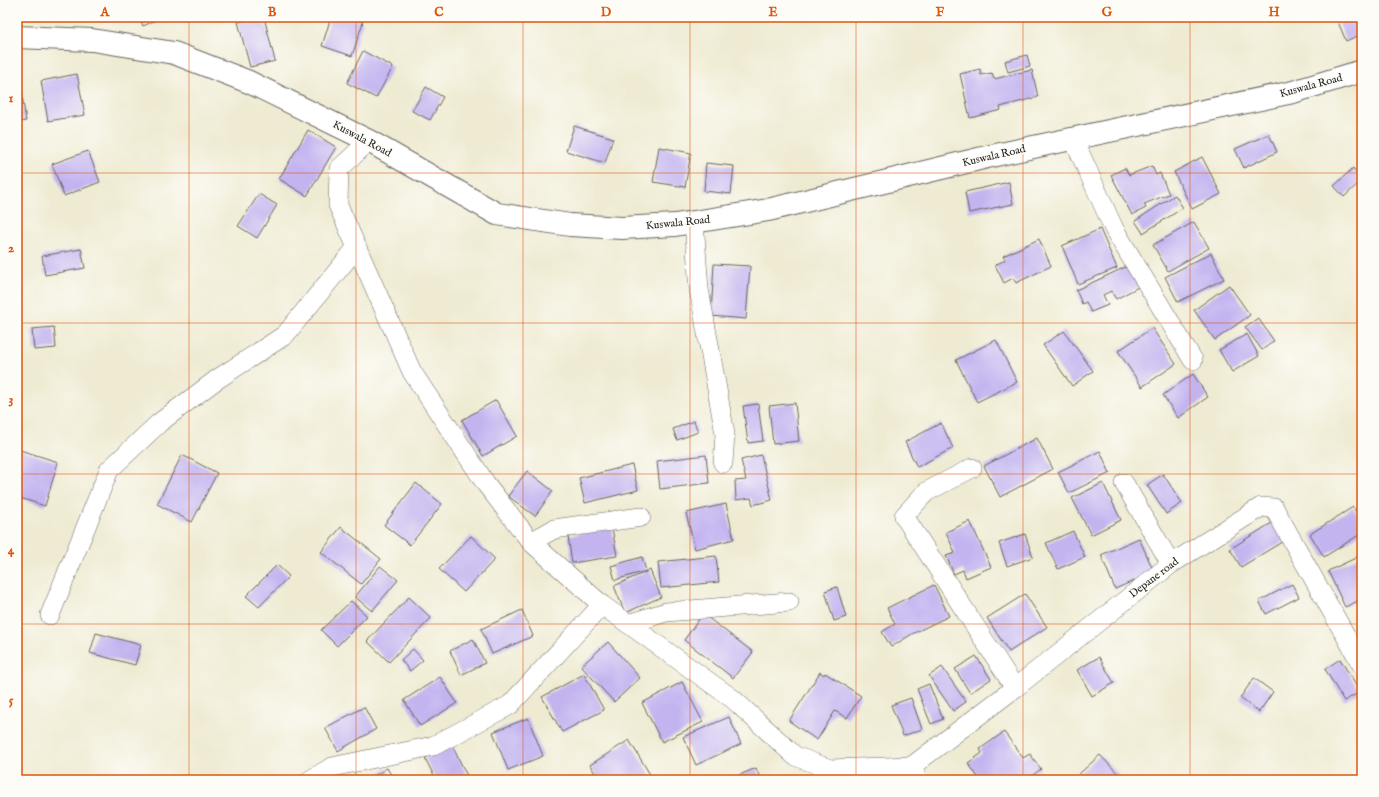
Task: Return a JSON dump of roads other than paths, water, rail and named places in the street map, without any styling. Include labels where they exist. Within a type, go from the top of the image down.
[{"type":"street","name":"Kuswala Road","points":[[17,37],[92,40],[174,53],[249,82],[369,141],[497,214],[570,225],[622,228],[675,225],[768,210],[983,158],[1293,92],[1362,71]]},
{"type":"street","points":[[1073,138],[1114,229],[1193,360]]},
{"type":"street","points":[[369,141],[339,169],[338,205],[412,372],[486,484],[531,542],[602,605],[733,699],[795,756],[830,769],[915,773]]},
{"type":"street","points":[[694,222],[699,288],[725,434],[723,463]]},
{"type":"street","points":[[50,615],[109,470],[159,423],[216,380],[286,335],[357,247]]},
{"type":"street","points":[[972,468],[926,492],[904,516],[1016,688]]},
{"type":"street","points":[[1124,483],[1171,564]]},
{"type":"street","name":"Depane road","points":[[873,780],[915,773],[1016,688],[1171,564],[1261,507],[1274,508],[1362,664]]},
{"type":"street","points":[[531,542],[554,529],[641,517]]},
{"type":"street","points":[[628,624],[666,612],[789,602]]},
{"type":"street","points":[[310,780],[332,767],[433,746],[510,705],[602,605]]}]
